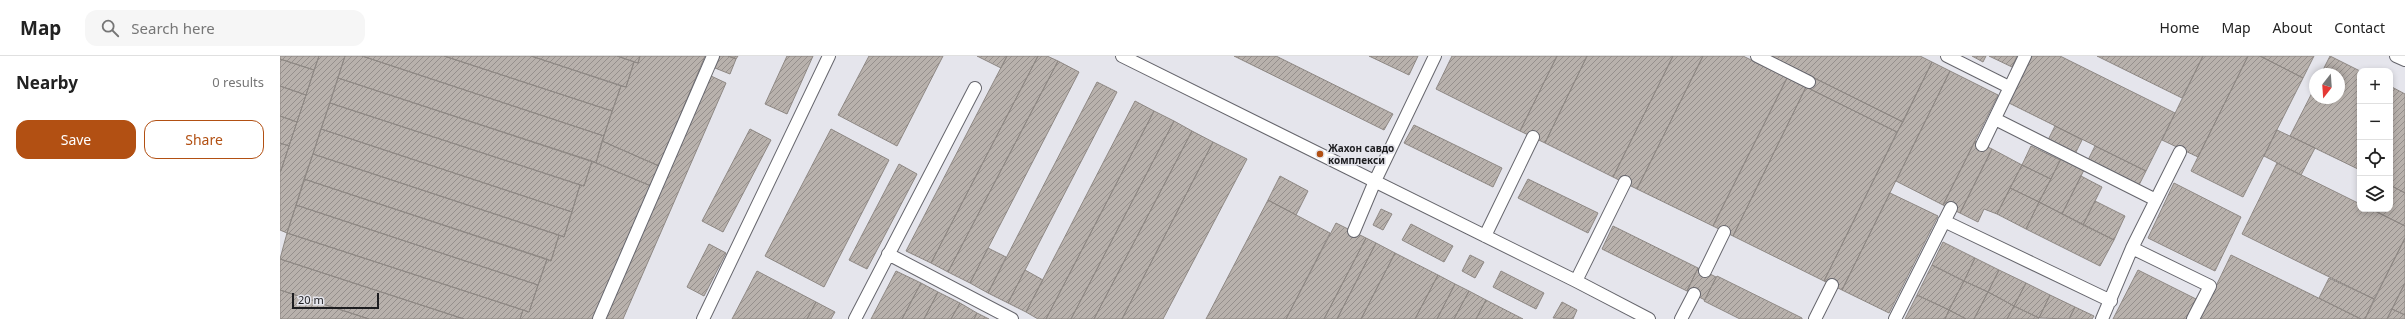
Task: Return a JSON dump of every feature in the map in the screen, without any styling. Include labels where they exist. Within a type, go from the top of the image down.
[{"type":"lane","points":[[599,319],[713,56]]},
{"type":"lane","points":[[703,319],[829,56]]},
{"type":"lane","points":[[1122,56],[1576,281],[1649,319]]},
{"type":"lane","points":[[1354,232],[1375,181],[1436,56]]},
{"type":"lane","points":[[1757,56],[1802,80]]},
{"type":"lane","points":[[1982,145],[2025,56]]},
{"type":"lane","points":[[2396,56],[2405,60]]},
{"type":"lane","points":[[1946,59],[2009,87]]},
{"type":"lane","points":[[855,319],[975,88]]},
{"type":"lane","points":[[1995,119],[2156,200]]},
{"type":"lane","points":[[1485,236],[1534,137]]},
{"type":"lane","points":[[2102,319],[2111,301],[2132,248],[2180,152]]},
{"type":"lane","points":[[1576,281],[1625,182]]},
{"type":"lane","points":[[1895,319],[1950,208]]},
{"type":"lane","points":[[1944,221],[2111,301]]},
{"type":"lane","points":[[1704,271],[1724,232]]},
{"type":"lane","points":[[2132,248],[2210,286],[2194,319]]},
{"type":"lane","points":[[888,254],[1012,319]]},
{"type":"lane","points":[[1815,319],[1832,285]]},
{"type":"lane","points":[[1681,319],[1694,294]]},
{"type":"building","points":[[280,56],[319,56],[314,70],[280,59]]},
{"type":"building","points":[[319,56],[345,56],[287,233],[280,230],[280,173]]},
{"type":"building","points":[[345,56],[362,56],[604,136],[596,163],[338,78]]},
{"type":"building","points":[[362,56],[444,56],[612,111],[604,136]]},
{"type":"building","points":[[444,56],[531,56],[621,86],[612,111]]},
{"type":"building","points":[[531,56],[617,56],[634,62],[626,87]]},
{"type":"building","points":[[617,56],[640,56],[638,63]]},
{"type":"building","points":[[640,56],[705,56],[659,166],[602,141],[621,86],[626,87],[634,62],[638,63]]},
{"type":"building","points":[[720,56],[728,56],[736,59],[730,74],[715,68]]},
{"type":"building","points":[[728,56],[738,56],[736,59]]},
{"type":"building","points":[[787,56],[813,56],[787,114],[765,104]]},
{"type":"building","points":[[869,56],[943,56],[897,146],[838,115]]},
{"type":"building","points":[[977,56],[1007,56],[1001,68]]},
{"type":"building","points":[[1007,56],[1038,56],[931,263],[906,251]]},
{"type":"building","points":[[1038,56],[1047,56],[1058,61],[948,272],[931,263]]},
{"type":"building","points":[[1234,56],[1276,56],[1393,114],[1384,130]]},
{"type":"building","points":[[1369,56],[1418,56],[1409,75]]},
{"type":"building","points":[[1452,56],[1557,56],[1520,131],[1436,89]]},
{"type":"building","points":[[1557,56],[1587,56],[1545,143],[1520,131]]},
{"type":"building","points":[[1587,56],[1673,56],[1613,177],[1545,143]]},
{"type":"building","points":[[1673,56],[1703,56],[1637,189],[1613,177]]},
{"type":"building","points":[[1703,56],[1743,56],[1787,78],[1713,226],[1637,189]]},
{"type":"building","points":[[1770,56],[1920,56],[1932,62],[1903,122]]},
{"type":"building","points":[[1972,56],[1986,56],[1983,62]]},
{"type":"building","points":[[1989,56],[2017,56],[2012,67]]},
{"type":"building","points":[[2032,56],[2060,56],[2175,113],[2146,171],[2009,103]]},
{"type":"building","points":[[2097,56],[2203,56],[2182,98]]},
{"type":"building","points":[[2203,56],[2248,56],[2198,157],[2162,140]]},
{"type":"building","points":[[2248,56],[2260,56],[2303,78],[2243,197],[2191,171]]},
{"type":"building","points":[[2260,56],[2314,56],[2303,78]]},
{"type":"building","points":[[2330,56],[2357,70],[2357,169],[2290,136],[2309,99],[2309,104],[2345,104],[2345,68],[2324,68]]},
{"type":"building","points":[[280,59],[314,70],[306,95],[280,86]]},
{"type":"building","points":[[1058,61],[1079,72],[970,283],[948,272]]},
{"type":"building","points":[[1932,62],[1950,71],[1842,290],[1824,281]]},
{"type":"building","points":[[1950,71],[1998,95],[1943,205],[1896,181]]},
{"type":"building","points":[[711,76],[726,83],[623,319],[605,319]]},
{"type":"building","points":[[1812,77],[1903,122],[1897,132],[1806,87]]},
{"type":"building","points":[[338,78],[592,161],[584,186],[330,103]]},
{"type":"building","points":[[1787,78],[1806,87],[1733,236],[1713,226]]},
{"type":"building","points":[[1097,82],[1117,92],[1008,303],[988,293]]},
{"type":"building","points":[[280,86],[306,95],[297,122],[280,116]]},
{"type":"building","points":[[1806,87],[1897,132],[1824,281],[1733,236]]},
{"type":"building","points":[[2393,88],[2405,94],[2405,193],[2393,187]]},
{"type":"building","points":[[1135,101],[1154,111],[1046,319],[1038,319],[1026,312]]},
{"type":"building","points":[[330,103],[580,185],[572,212],[321,129]]},
{"type":"building","points":[[1154,111],[1174,121],[1071,319],[1046,319]]},
{"type":"building","points":[[280,116],[297,122],[289,146],[280,143]]},
{"type":"building","points":[[1174,121],[1192,131],[1094,319],[1071,319]]},
{"type":"building","points":[[1414,125],[1502,168],[1493,187],[1404,143]]},
{"type":"building","points":[[2055,126],[2082,140],[2075,154],[2048,140]]},
{"type":"building","points":[[321,129],[572,212],[564,237],[313,154]]},
{"type":"building","points":[[750,129],[771,140],[723,232],[702,221]]},
{"type":"building","points":[[831,129],[889,160],[824,287],[765,256]]},
{"type":"building","points":[[2277,130],[2315,148],[2301,175],[2264,156]]},
{"type":"building","points":[[1192,131],[1213,142],[1122,319],[1094,319]]},
{"type":"building","points":[[602,141],[659,166],[651,186],[596,163]]},
{"type":"building","points":[[1975,141],[1992,149],[1960,213],[1943,205]]},
{"type":"building","points":[[1213,142],[1247,159],[1163,319],[1122,319]]},
{"type":"building","points":[[280,143],[289,146],[281,171],[280,171]]},
{"type":"building","points":[[2031,146],[2060,160],[2051,179],[2022,165]]},
{"type":"building","points":[[2095,146],[2146,171],[2139,185],[2088,160]]},
{"type":"building","points":[[1992,149],[2022,165],[1997,214],[1984,209],[1978,222],[1960,213]]},
{"type":"building","points":[[313,154],[559,235],[551,261],[304,179]]},
{"type":"building","points":[[2062,157],[2085,168],[2062,214],[2039,202]]},
{"type":"building","points":[[592,161],[651,186],[593,319],[520,319],[523,310],[529,312],[547,259],[551,261],[559,235],[564,237],[580,185],[584,186]]},
{"type":"building","points":[[2277,163],[2357,203],[2357,212],[2377,212],[2405,226],[2405,238],[2374,299],[2242,234]]},
{"type":"building","points":[[899,164],[917,174],[867,269],[849,260]]},
{"type":"building","points":[[2022,165],[2051,179],[2039,202],[2010,188]]},
{"type":"building","points":[[1280,176],[1308,191],[1296,215],[1268,200]]},
{"type":"building","points":[[2081,176],[2102,187],[2083,225],[2062,214]]},
{"type":"building","points":[[304,179],[547,259],[538,285],[296,205]]},
{"type":"building","points":[[1528,179],[1598,213],[1588,233],[1518,198]]},
{"type":"building","points":[[2174,183],[2241,217],[2215,271],[2148,238]]},
{"type":"building","points":[[2393,187],[2405,193],[2405,226],[2377,212],[2393,212]]},
{"type":"building","points":[[2010,188],[2039,202],[2026,229],[1997,214]]},
{"type":"building","points":[[1890,193],[1938,216],[1889,313],[1842,290]]},
{"type":"building","points":[[1268,200],[1330,233],[1286,319],[1206,319]]},
{"type":"building","points":[[2095,201],[2125,216],[2114,240],[2083,225]]},
{"type":"building","points":[[2039,202],[2114,240],[2100,266],[2026,229]]},
{"type":"building","points":[[296,205],[538,285],[529,312],[287,233]]},
{"type":"building","points":[[1381,209],[1392,214],[1383,230],[1373,225]]},
{"type":"building","points":[[1336,223],[1366,238],[1324,319],[1286,319]]},
{"type":"building","points":[[1411,224],[1453,246],[1444,262],[1402,240]]},
{"type":"building","points":[[1613,226],[1698,268],[1687,291],[1602,249]]},
{"type":"building","points":[[287,233],[523,310],[520,319],[464,319],[280,259]]},
{"type":"building","points":[[1366,238],[1376,243],[1337,319],[1324,319]]},
{"type":"building","points":[[2405,238],[2405,283],[2387,319],[2365,319]]},
{"type":"building","points":[[1943,242],[1975,258],[1964,281],[1932,265]]},
{"type":"building","points":[[1376,243],[1395,253],[1361,319],[1337,319]]},
{"type":"building","points":[[709,244],[726,253],[704,296],[687,287]]},
{"type":"building","points":[[988,248],[1006,257],[988,293],[970,283]]},
{"type":"building","points":[[1395,253],[1438,275],[1415,319],[1361,319]]},
{"type":"building","points":[[1470,255],[1484,262],[1475,278],[1462,271]]},
{"type":"building","points":[[2231,255],[2361,319],[2200,319]]},
{"type":"building","points":[[1975,258],[1999,270],[1988,292],[1964,281]]},
{"type":"building","points":[[280,259],[464,319],[369,319],[280,290]]},
{"type":"building","points":[[1932,265],[1964,281],[1949,310],[1917,295]]},
{"type":"building","points":[[1698,268],[1716,277],[1705,300],[1687,291]]},
{"type":"building","points":[[1025,270],[1043,280],[1026,312],[1008,303]]},
{"type":"building","points":[[1999,270],[2026,283],[2014,306],[1988,292]]},
{"type":"building","points":[[2138,270],[2196,299],[2186,319],[2113,319]]},
{"type":"building","points":[[757,271],[816,302],[807,319],[732,319]]},
{"type":"building","points":[[896,271],[921,283],[902,319],[871,319]]},
{"type":"building","points":[[1501,271],[1544,293],[1536,309],[1493,287]]},
{"type":"building","points":[[1438,275],[1455,284],[1437,319],[1415,319]]},
{"type":"building","points":[[1717,276],[1802,319],[1740,319],[1704,301]]},
{"type":"building","points":[[2329,278],[2374,299],[2365,319],[2361,319],[2319,298]]},
{"type":"building","points":[[1964,281],[1988,292],[1974,319],[1966,319],[1949,310]]},
{"type":"building","points":[[921,283],[938,292],[924,319],[902,319]]},
{"type":"building","points":[[2026,283],[2050,295],[2039,318],[2014,306]]},
{"type":"building","points":[[2405,283],[2405,315],[2392,309]]},
{"type":"building","points":[[1455,284],[1469,291],[1454,319],[1437,319]]},
{"type":"building","points":[[280,290],[369,319],[280,319]]},
{"type":"building","points":[[1469,291],[1486,300],[1476,319],[1454,319]]},
{"type":"building","points":[[938,292],[960,303],[951,319],[924,319]]},
{"type":"building","points":[[1988,292],[2014,306],[2007,319],[1974,319]]},
{"type":"building","points":[[1917,295],[1949,310],[1945,319],[1905,319]]},
{"type":"building","points":[[2050,295],[2075,307],[2069,319],[2039,318]]},
{"type":"building","points":[[1486,300],[1523,319],[1476,319]]},
{"type":"building","points":[[816,302],[835,312],[831,319],[807,319]]},
{"type":"building","points":[[1562,302],[1577,310],[1573,319],[1553,318]]},
{"type":"building","points":[[960,303],[977,313],[974,319],[951,319]]},
{"type":"building","points":[[2014,306],[2039,318],[2007,319]]},
{"type":"building","points":[[2075,307],[2094,316],[2092,319],[2069,319]]},
{"type":"building","points":[[2392,309],[2405,315],[2405,319],[2387,319]]},
{"type":"building","points":[[1949,310],[1966,319],[1945,319]]},
{"type":"building","points":[[977,313],[989,319],[974,319]]},
{"type":"place","name":"Жахон савдо комплекси","points":[[1320,154]]}]
